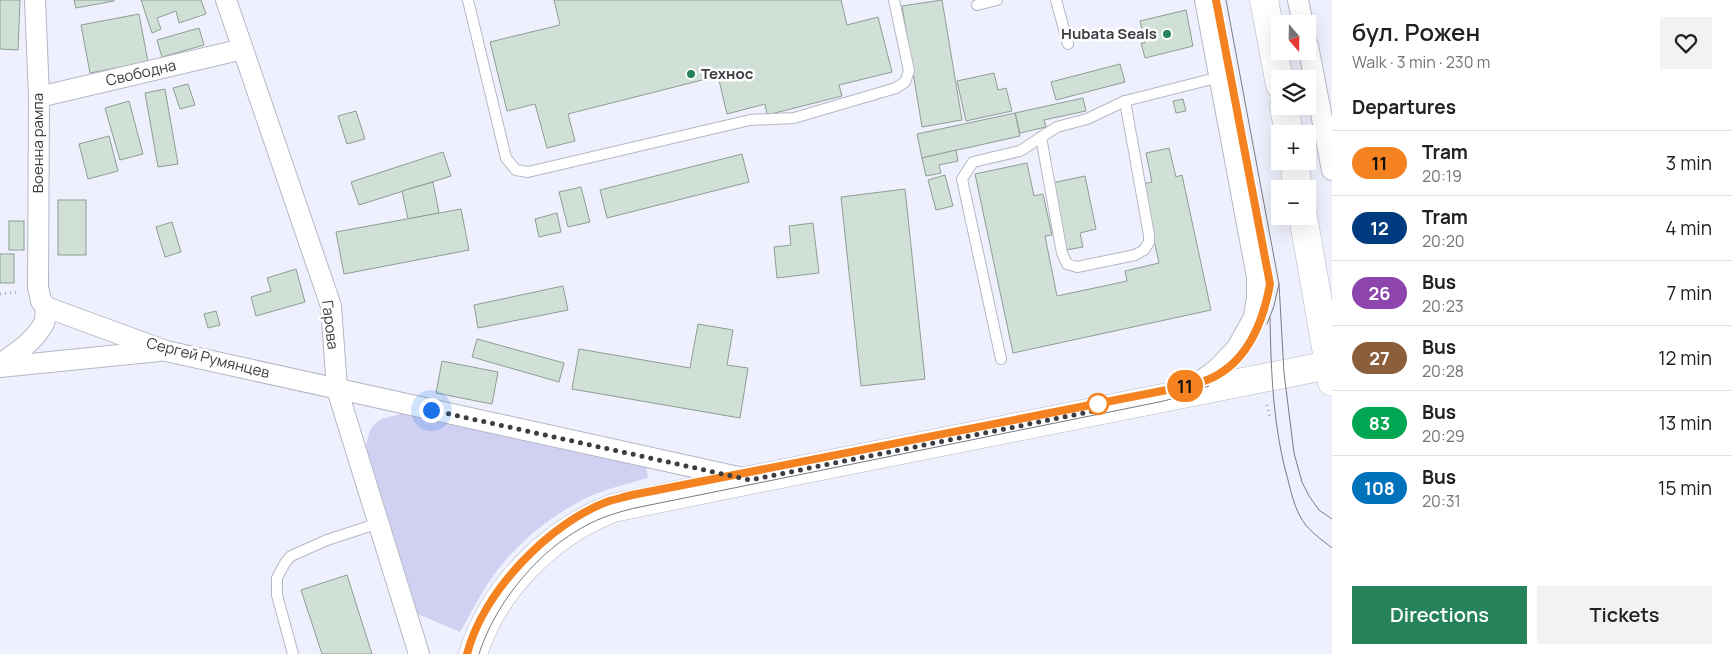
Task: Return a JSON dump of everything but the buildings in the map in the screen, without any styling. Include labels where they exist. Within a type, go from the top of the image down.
[{"type":"street","name":"Военна рампа","points":[[35,0],[38,97],[38,287],[41,301],[46,307]]},
{"type":"street","name":"Гарова","points":[[226,0],[330,306],[337,389],[419,654]]},
{"type":"street","points":[[1164,397],[1198,383],[1217,369],[1237,348],[1254,317],[1257,297],[1257,277],[1205,0]]},
{"type":"street","points":[[1264,0],[1277,70]]},
{"type":"street","points":[[1298,0],[1301,15]]},
{"type":"street","name":"Свободна","points":[[38,97],[243,49]]},
{"type":"street","points":[[1312,60],[1325,99],[1332,170]]},
{"type":"street","points":[[474,654],[485,625],[499,602],[516,579],[551,542],[592,516],[613,508],[1331,365],[1305,225]]},
{"type":"street","points":[[0,366],[35,335],[45,322],[46,307]]},
{"type":"street","name":"Сергей Румянцев","points":[[46,307],[166,351],[750,480]]},
{"type":"street","points":[[0,366],[166,351]]},
{"type":"lane","points":[[468,0],[506,158],[516,170],[528,172],[750,120],[794,118],[896,88],[905,82],[909,71],[894,0]]},
{"type":"lane","points":[[977,5],[997,0]]},
{"type":"lane","points":[[1056,0],[1068,44]]},
{"type":"lane","points":[[1001,360],[962,179],[973,162],[1020,151],[1057,127],[1088,119],[1125,101],[1220,77]]},
{"type":"lane","points":[[1041,137],[1062,253],[1067,264],[1077,267],[1135,255],[1144,250],[1150,234],[1125,101]]},
{"type":"lane","points":[[293,654],[276,587],[277,578],[285,563],[291,556],[327,540],[378,523]]},
{"type":"lane","points":[[284,654],[288,642],[287,634]]},
{"type":"path","points":[[0,294],[18,292]]},
{"type":"path","points":[[1267,405],[1270,417]]},
{"type":"shaded area","points":[[401,414],[646,467],[648,478],[608,489],[586,498],[553,518],[532,534],[498,569],[460,632],[418,614],[366,447],[370,431],[376,423]]},
{"type":"tram line","points":[[1216,0],[1270,290]]},
{"type":"tram line","name":"11","points":[[467,654],[480,621],[493,598],[528,556],[567,524],[609,501],[1177,388],[1209,379],[1234,361],[1254,337],[1264,312],[1270,284],[1216,0]]},
{"type":"tram line","points":[[1226,0],[1279,284],[1284,373],[1294,453],[1302,482],[1309,496],[1319,510],[1332,519]]},
{"type":"tram line","points":[[467,654],[475,631],[487,607],[503,584],[542,543],[564,525],[587,511],[610,501],[632,495],[1198,383],[1228,367],[1248,344],[1256,331],[1266,301],[1269,284]]},
{"type":"tram line","points":[[1267,324],[1274,306],[1279,284]]},
{"type":"tram line","points":[[1270,317],[1272,379],[1276,420],[1283,460],[1294,503],[1306,525],[1332,548]]},
{"type":"tram line","points":[[479,654],[485,637],[504,602],[530,569],[559,543],[604,517],[635,508],[1159,402],[1180,397],[1209,386]]},
{"type":"place","name":"Hubata Seals","points":[[1167,34]]},
{"type":"place","name":"Технос","points":[[691,74]]},
{"type":"route","points":[[431,410],[750,480],[1094,411],[1098,404]]}]
